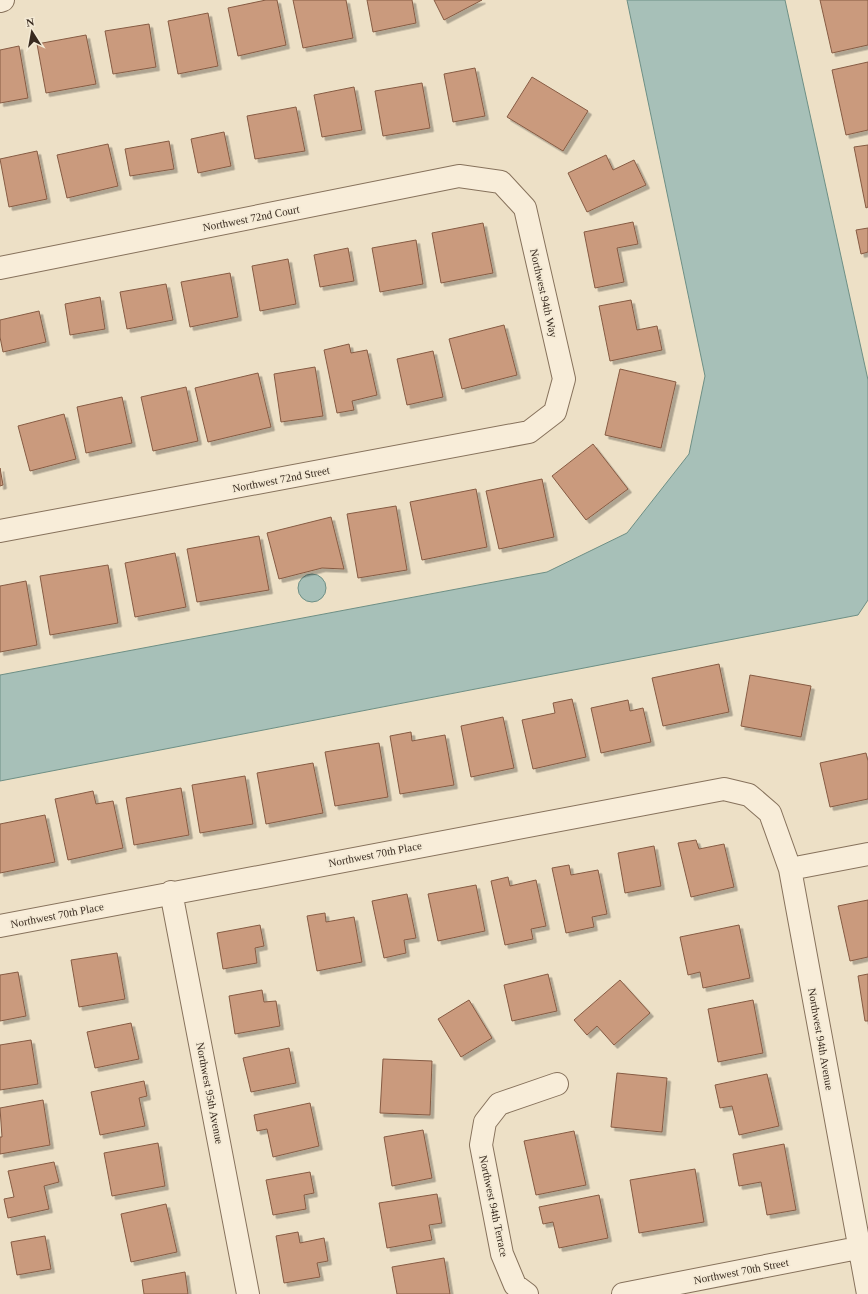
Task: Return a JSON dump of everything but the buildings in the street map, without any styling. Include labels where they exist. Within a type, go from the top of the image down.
[{"type":"street","name":"Northwest 72nd Court","points":[[0,268],[459,176],[501,182]]},
{"type":"street","name":"Northwest 94th Way","points":[[501,182],[525,208],[564,379],[555,412]]},
{"type":"street","name":"Northwest 72nd Street","points":[[0,531],[529,432],[555,412]]},
{"type":"street","name":"Northwest 70th Place","points":[[0,926],[724,788],[750,795]]},
{"type":"street","name":"Northwest 94th Avenue","points":[[750,795],[770,813],[790,869],[858,1248],[868,1294]]},
{"type":"street","points":[[790,869],[868,854]]},
{"type":"street","name":"Northwest 95th Avenue","points":[[172,892],[248,1294]]},
{"type":"street","name":"Northwest 94th Terrace","points":[[527,1294],[515,1285],[502,1254],[481,1145],[485,1122],[499,1104],[557,1084]]},
{"type":"street","name":"Northwest 70th Street","points":[[623,1294],[858,1248]]},
{"type":"water","points":[[627,0],[785,0],[868,380],[868,600],[858,615],[0,781],[0,675],[547,572],[627,533],[689,454],[705,376]]},
{"type":"water","points":[[312,574],[318,575],[322,578],[325,582],[325,594],[322,598],[318,601],[312,602],[306,601],[302,598],[299,594],[298,588],[299,582],[302,578],[306,575]]}]
